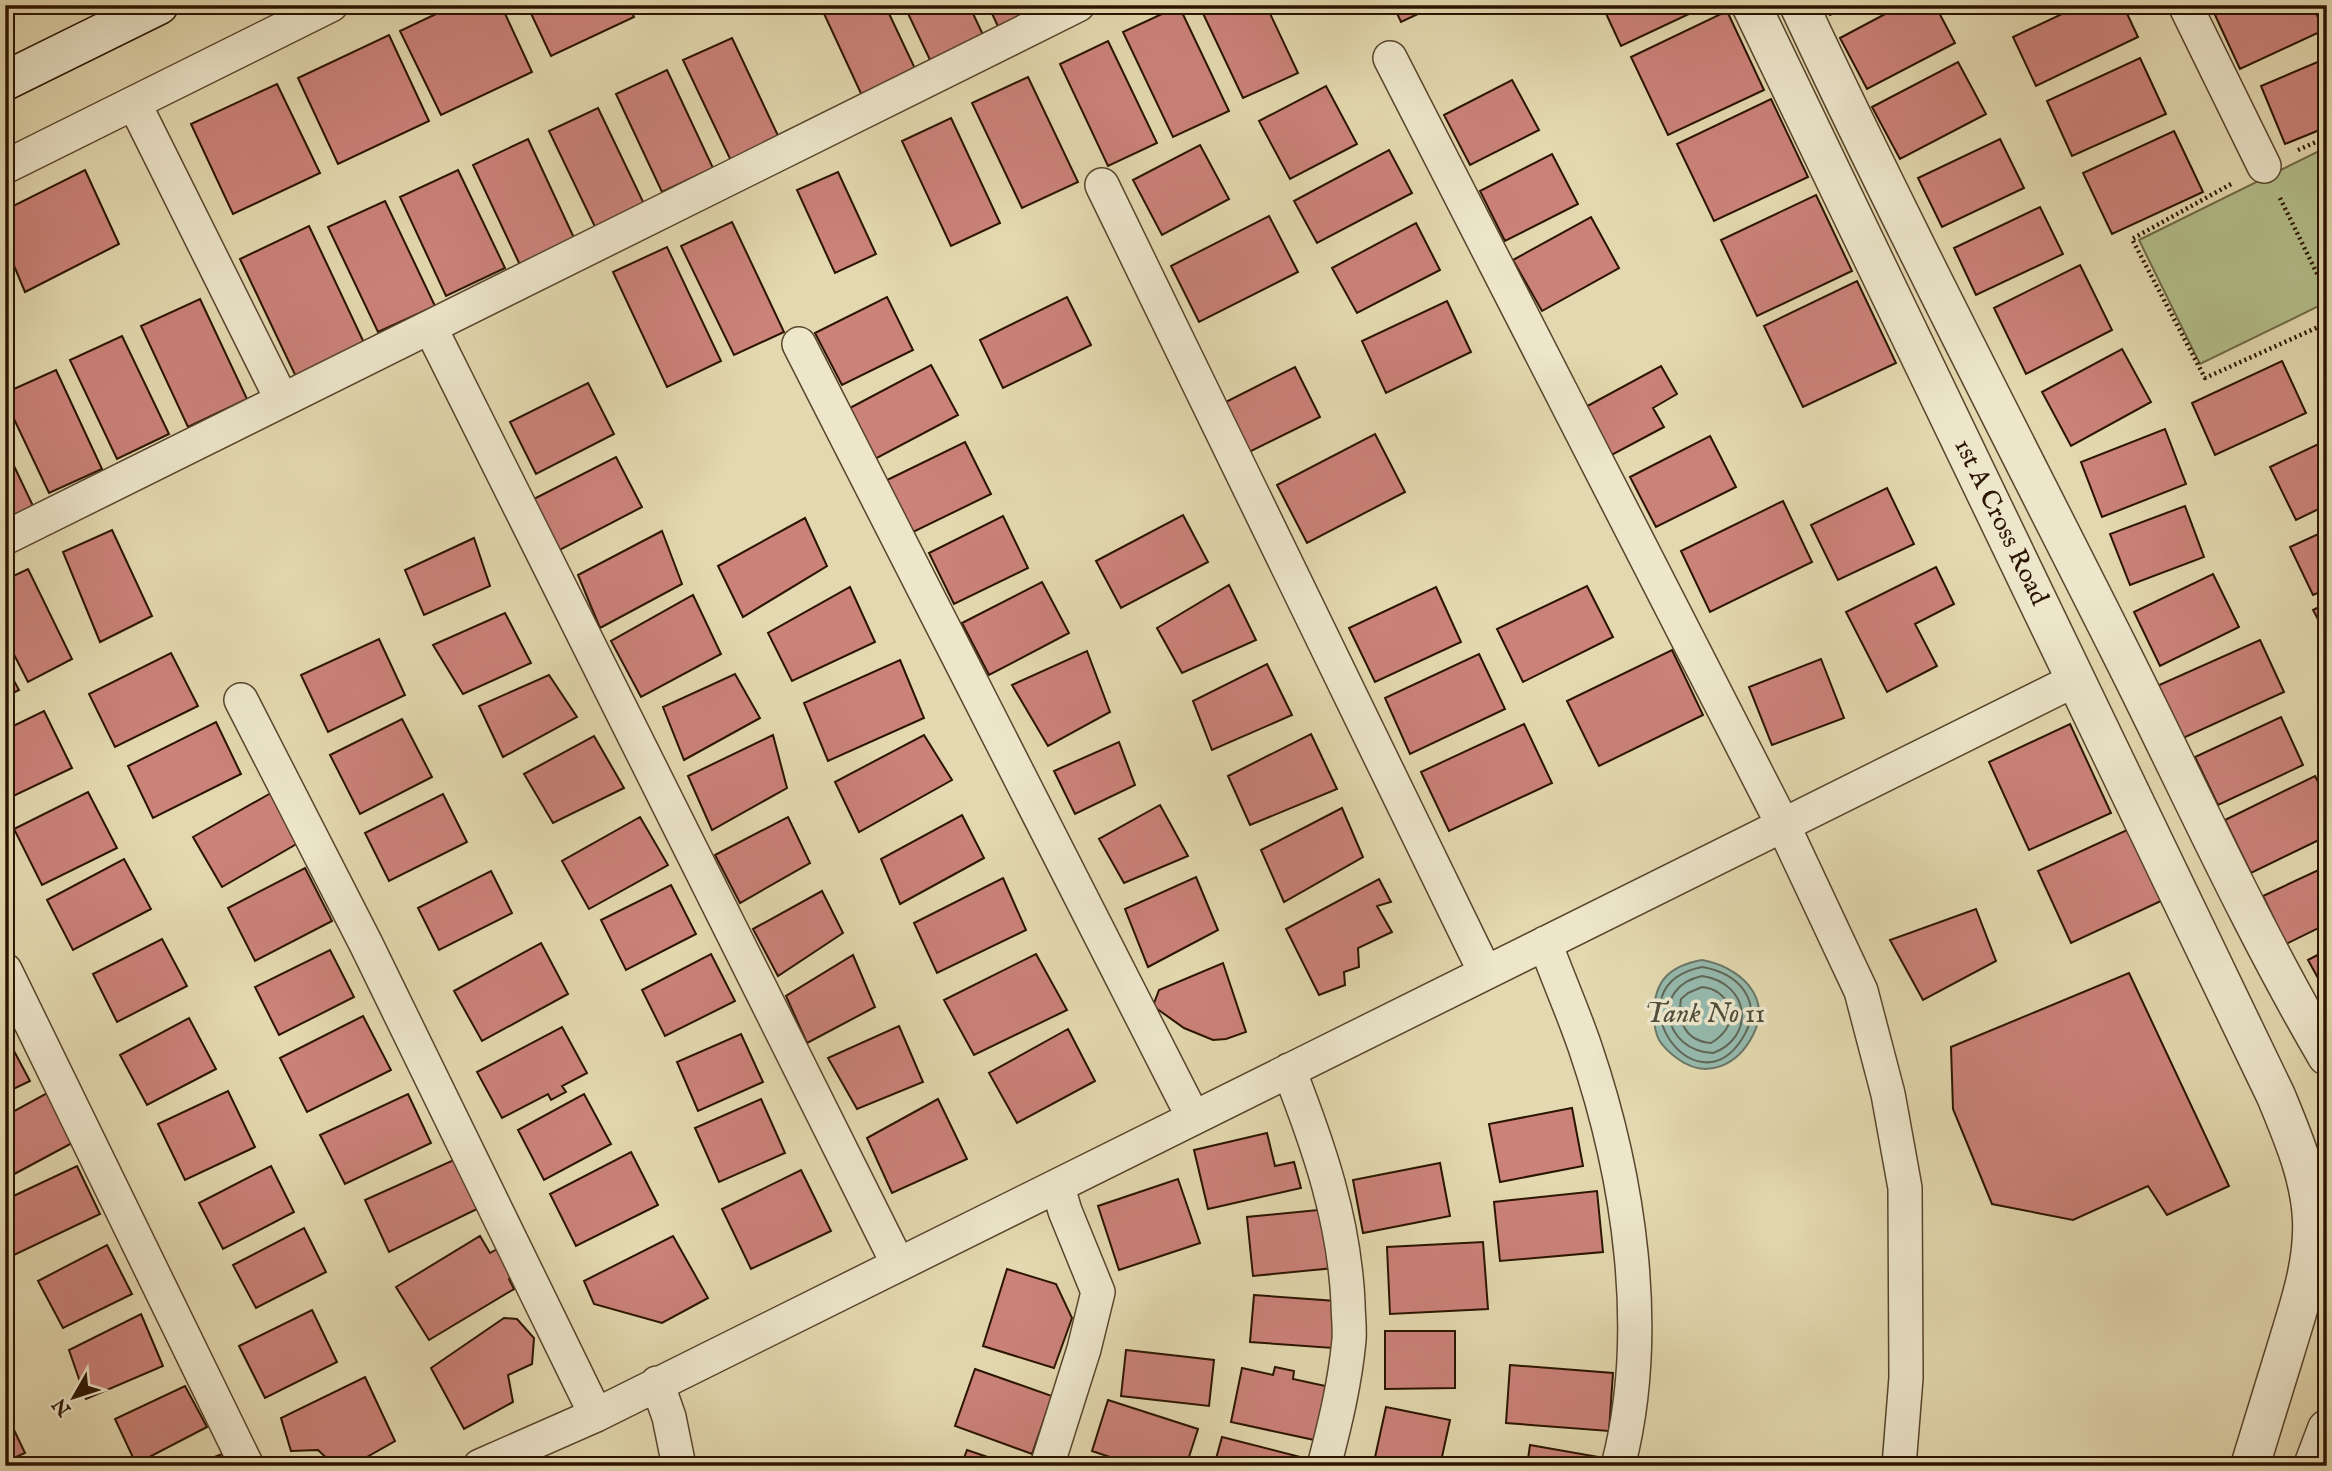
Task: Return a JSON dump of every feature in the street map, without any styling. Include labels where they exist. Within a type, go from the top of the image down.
[{"type":"street","points":[[5,81],[159,5]]},
{"type":"street","points":[[5,167],[331,5]]},
{"type":"street","points":[[5,538],[1078,5]]},
{"type":"street","name":"1st A Cross Road","points":[[1751,5],[2077,679],[2276,1096],[2295,1143],[2307,1184],[2312,1217],[2311,1255],[2302,1296],[2250,1466]]},
{"type":"street","name":"1st A Cross Road","points":[[1799,5],[2015,445],[2319,1043]]},
{"type":"street","points":[[2185,5],[2264,166]]},
{"type":"street","points":[[1390,58],[1783,825],[1861,991],[1891,1108],[1905,1200],[1906,1378],[1899,1466]]},
{"type":"street","points":[[134,103],[282,400]]},
{"type":"street","points":[[1102,185],[1485,972]]},
{"type":"street","points":[[430,327],[898,1264]]},
{"type":"street","points":[[799,344],[1193,1117]]},
{"type":"street","points":[[1974,467],[2015,445]]},
{"type":"street","points":[[480,1466],[596,1415],[2077,679]]},
{"type":"street","points":[[241,700],[366,944],[596,1415]]},
{"type":"street","points":[[1545,943],[1585,1046],[1609,1130],[1632,1262],[1632,1382],[1618,1466]]},
{"type":"street","points":[[5,970],[247,1466]]},
{"type":"street","points":[[1289,1070],[1330,1188],[1340,1229],[1347,1278],[1349,1338],[1339,1411],[1324,1466]]},
{"type":"street","points":[[1046,1466],[1084,1349],[1098,1292],[1058,1187]]},
{"type":"street","points":[[657,1383],[669,1417],[679,1466]]},
{"type":"street","points":[[2314,1466],[2327,1429]]},
{"type":"path","points":[[2327,294],[2264,166],[2132,239],[2205,379],[2327,323]]},
{"type":"green space","points":[[2327,147],[2327,302],[2200,364],[2139,240]]},
{"type":"water","name":"Tank No 11","points":[[1702,960],[1715,963],[1739,976],[1755,996],[1759,1008],[1758,1021],[1747,1046],[1730,1061],[1711,1069],[1689,1065],[1670,1053],[1659,1040],[1654,1021],[1657,992],[1666,976],[1681,966]]},
{"type":"building","points":[[455,5],[501,5],[532,72],[441,115],[400,31]]},
{"type":"building","points":[[527,5],[629,5],[634,17],[551,56]]},
{"type":"building","points":[[820,5],[885,5],[918,75],[864,100]]},
{"type":"building","points":[[904,5],[969,5],[984,37],[931,62]]},
{"type":"building","points":[[988,5],[1054,5],[1002,35]]},
{"type":"building","points":[[1199,5],[1266,5],[1298,73],[1243,98]]},
{"type":"building","points":[[1393,5],[1437,5],[1401,22]]},
{"type":"building","points":[[1602,5],[1708,5],[1621,46]]},
{"type":"building","points":[[1825,5],[1851,5],[1830,15]]},
{"type":"building","points":[[1902,5],[1935,5],[1955,43],[1867,89],[1840,38]]},
{"type":"building","points":[[2010,5],[2033,5],[2014,14]]},
{"type":"building","points":[[2081,5],[2123,5],[2138,37],[2036,86],[2013,37]]},
{"type":"building","points":[[2237,5],[2312,5],[2324,30],[2240,69],[2215,15]]},
{"type":"building","points":[[1179,6],[1229,111],[1173,137],[1123,32]]},
{"type":"building","points":[[1727,11],[1764,90],[1668,135],[1631,57]]},
{"type":"building","points":[[389,35],[429,121],[338,164],[298,78]]},
{"type":"building","points":[[732,38],[781,142],[733,165],[683,60]]},
{"type":"building","points":[[1108,41],[1157,143],[1108,166],[1060,64]]},
{"type":"building","points":[[2140,58],[2166,114],[2072,156],[2047,101]]},
{"type":"building","points":[[2327,58],[2327,127],[2285,144],[2261,86]]},
{"type":"building","points":[[1958,62],[1986,114],[1900,159],[1872,107]]},
{"type":"building","points":[[667,70],[713,168],[662,192],[616,94]]},
{"type":"building","points":[[1028,77],[1078,182],[1022,208],[972,103]]},
{"type":"building","points":[[1512,80],[1539,130],[1470,165],[1444,115]]},
{"type":"building","points":[[277,84],[320,173],[233,214],[191,124]]},
{"type":"building","points":[[1326,86],[1357,144],[1290,179],[1259,121]]},
{"type":"building","points":[[1771,99],[1808,177],[1714,221],[1677,144]]},
{"type":"building","points":[[598,108],[646,208],[597,231],[549,131]]},
{"type":"building","points":[[951,118],[1000,223],[951,246],[902,141]]},
{"type":"building","points":[[2174,131],[2203,192],[2112,234],[2083,173]]},
{"type":"building","points":[[528,139],[575,240],[520,265],[473,165]]},
{"type":"building","points":[[2000,139],[2024,188],[1942,227],[1918,178]]},
{"type":"building","points":[[1200,145],[1229,199],[1162,235],[1133,180]]},
{"type":"building","points":[[1389,150],[1412,193],[1317,243],[1294,201]]},
{"type":"building","points":[[1552,154],[1578,204],[1505,241],[1480,191]]},
{"type":"building","points":[[85,170],[119,244],[25,292],[5,244],[5,210]]},
{"type":"building","points":[[458,170],[505,268],[446,296],[400,197]]},
{"type":"building","points":[[838,172],[876,254],[835,273],[797,190]]},
{"type":"building","points":[[1816,195],[1852,271],[1757,316],[1721,240]]},
{"type":"building","points":[[385,201],[435,306],[378,332],[328,227]]},
{"type":"building","points":[[2040,207],[2063,254],[1976,295],[1954,248]]},
{"type":"building","points":[[1269,216],[1298,272],[1199,322],[1171,266]]},
{"type":"building","points":[[1591,217],[1619,268],[1542,311],[1513,260]]},
{"type":"building","points":[[732,222],[784,332],[734,355],[681,246]]},
{"type":"building","points":[[1416,223],[1440,270],[1357,313],[1332,268]]},
{"type":"building","points":[[309,226],[367,349],[298,381],[240,259]]},
{"type":"building","points":[[667,247],[721,361],[667,387],[613,272]]},
{"type":"building","points":[[2080,265],[2112,330],[2026,374],[1994,308]]},
{"type":"building","points":[[1857,281],[1896,363],[1803,407],[1764,326]]},
{"type":"building","points":[[887,297],[913,350],[842,385],[815,333]]},
{"type":"building","points":[[1067,297],[1091,345],[1003,388],[980,340]]},
{"type":"building","points":[[200,299],[247,399],[188,427],[141,326]]},
{"type":"building","points":[[1447,301],[1471,352],[1386,393],[1362,341]]},
{"type":"building","points":[[122,336],[169,434],[117,459],[70,360]]},
{"type":"building","points":[[2122,349],[2151,402],[2071,446],[2042,392]]},
{"type":"building","points":[[2282,361],[2306,413],[2215,455],[2192,403]]},
{"type":"building","points":[[931,365],[958,415],[875,459],[848,409]]},
{"type":"building","points":[[1661,366],[1677,394],[1653,408],[1664,427],[1606,458],[1580,410]]},
{"type":"building","points":[[1295,367],[1320,417],[1237,458],[1212,409]]},
{"type":"building","points":[[56,370],[102,469],[49,493],[5,400],[5,393]]},
{"type":"building","points":[[588,383],[614,434],[536,474],[510,422]]},
{"type":"building","points":[[2165,429],[2186,484],[2102,517],[2081,462]]},
{"type":"building","points":[[1375,434],[1405,492],[1307,543],[1277,485]]},
{"type":"building","points":[[1710,436],[1736,487],[1656,527],[1630,477]]},
{"type":"building","points":[[2327,440],[2327,505],[2296,520],[2270,467]]},
{"type":"building","points":[[965,442],[991,494],[909,534],[883,482]]},
{"type":"building","points":[[5,447],[34,508],[5,522]]},
{"type":"building","points":[[616,457],[642,507],[552,554],[526,503]]},
{"type":"building","points":[[1887,488],[1914,544],[1838,580],[1811,525]]},
{"type":"building","points":[[1783,501],[1812,562],[1710,612],[1681,551]]},
{"type":"building","points":[[2185,506],[2204,557],[2130,585],[2110,534]]},
{"type":"building","points":[[1183,515],[1208,562],[1121,608],[1096,561]]},
{"type":"building","points":[[1003,516],[1028,568],[954,604],[929,553]]},
{"type":"building","points":[[805,518],[827,566],[743,617],[718,566]]},
{"type":"building","points":[[112,530],[152,616],[100,642],[63,552]]},
{"type":"building","points":[[2327,530],[2327,589],[2313,595],[2290,547]]},
{"type":"building","points":[[662,531],[682,584],[600,628],[578,575]]},
{"type":"building","points":[[474,538],[490,586],[424,615],[405,570]]},
{"type":"building","points":[[1936,567],[1954,604],[1915,624],[1937,666],[1887,692],[1846,612]]},
{"type":"building","points":[[28,569],[72,659],[28,682],[5,637],[5,580]]},
{"type":"building","points":[[2213,574],[2239,627],[2160,666],[2134,612]]},
{"type":"building","points":[[1042,582],[1069,633],[989,675],[962,623]]},
{"type":"building","points":[[1229,585],[1256,640],[1182,673],[1157,628]]},
{"type":"building","points":[[1587,586],[1613,637],[1523,682],[1497,629]]},
{"type":"building","points":[[850,587],[875,642],[792,681],[768,633]]},
{"type":"building","points":[[1436,587],[1461,642],[1375,682],[1349,628]]},
{"type":"building","points":[[693,595],[721,654],[641,697],[611,641]]},
{"type":"building","points":[[2327,603],[2327,636],[2313,610]]},
{"type":"building","points":[[505,613],[531,663],[463,694],[433,645]]},
{"type":"building","points":[[379,639],[405,695],[328,732],[301,675]]},
{"type":"building","points":[[2260,640],[2284,692],[2181,739],[2157,686]]},
{"type":"building","points":[[1672,650],[1703,715],[1599,766],[1567,701]]},
{"type":"building","points":[[1087,651],[1110,712],[1048,746],[1012,685]]},
{"type":"building","points":[[171,653],[198,706],[115,747],[89,694]]},
{"type":"building","points":[[1479,654],[1505,709],[1410,754],[1385,698]]},
{"type":"building","points":[[1821,659],[1844,718],[1772,745],[1749,687]]},
{"type":"building","points":[[900,660],[924,718],[828,761],[804,703]]},
{"type":"building","points":[[5,664],[19,690],[5,697]]},
{"type":"building","points":[[1267,664],[1292,715],[1212,750],[1193,701]]},
{"type":"building","points":[[735,674],[760,718],[684,760],[663,707]]},
{"type":"building","points":[[549,675],[577,717],[503,757],[479,706]]},
{"type":"building","points":[[44,711],[72,768],[5,800],[5,730]]},
{"type":"building","points":[[2281,717],[2303,765],[2218,805],[2195,757]]},
{"type":"building","points":[[402,719],[432,777],[360,814],[330,755]]},
{"type":"building","points":[[216,722],[241,774],[153,818],[128,766]]},
{"type":"building","points":[[1524,724],[1552,783],[1449,831],[1421,772]]},
{"type":"building","points":[[2070,724],[2111,813],[2029,850],[1989,762]]},
{"type":"building","points":[[1311,734],[1337,789],[1250,825],[1228,776]]},
{"type":"building","points":[[773,735],[787,788],[712,830],[688,776]]},
{"type":"building","points":[[924,735],[952,780],[859,832],[835,782]]},
{"type":"building","points":[[594,736],[624,788],[553,823],[524,774]]},
{"type":"building","points":[[1119,742],[1135,785],[1075,814],[1054,771]]},
{"type":"building","points":[[2315,776],[2327,799],[2327,836],[2251,873],[2225,820]]},
{"type":"building","points":[[88,792],[117,848],[42,885],[14,829]]},
{"type":"building","points":[[271,793],[300,842],[222,887],[193,837]]},
{"type":"building","points":[[443,794],[467,842],[389,881],[365,833]]},
{"type":"building","points":[[1160,805],[1188,856],[1124,883],[1099,839]]},
{"type":"building","points":[[1342,808],[1363,857],[1284,902],[1261,850]]},
{"type":"building","points":[[962,815],[984,858],[900,904],[881,859]]},
{"type":"building","points":[[640,817],[668,865],[589,909],[562,861]]},
{"type":"building","points":[[788,817],[810,863],[740,903],[715,855]]},
{"type":"building","points":[[2127,830],[2161,901],[2071,943],[2038,871]]},
{"type":"building","points":[[124,859],[151,909],[73,950],[47,900]]},
{"type":"building","points":[[2327,866],[2327,924],[2286,944],[2263,896]]},
{"type":"building","points":[[305,868],[332,921],[255,961],[228,908]]},
{"type":"building","points":[[491,871],[512,913],[439,950],[418,908]]},
{"type":"building","points":[[1196,877],[1218,930],[1148,967],[1125,909]]},
{"type":"building","points":[[1003,878],[1026,930],[937,973],[914,923]]},
{"type":"building","points":[[1379,879],[1391,902],[1377,906],[1392,932],[1358,948],[1359,967],[1344,972],[1345,985],[1319,995],[1286,929]]},
{"type":"building","points":[[671,885],[696,934],[626,970],[601,920]]},
{"type":"building","points":[[822,891],[843,933],[778,976],[753,929]]},
{"type":"building","points":[[1976,909],[1996,961],[1923,1000],[1890,940]]},
{"type":"building","points":[[162,939],[187,986],[117,1022],[93,974]]},
{"type":"building","points":[[541,943],[568,994],[482,1041],[454,991]]},
{"type":"building","points":[[330,950],[354,997],[279,1035],[255,987]]},
{"type":"building","points":[[2327,950],[2327,987],[2324,989],[2308,960]]},
{"type":"building","points":[[711,954],[735,1001],[665,1036],[642,990]]},
{"type":"building","points":[[1036,954],[1067,1010],[974,1055],[944,1000]]},
{"type":"building","points":[[853,955],[875,1007],[807,1043],[786,996]]},
{"type":"building","points":[[1223,963],[1246,1032],[1213,1040],[1184,1028],[1153,1006],[1159,990]]},
{"type":"building","points":[[2129,973],[2229,1186],[2167,1215],[2148,1186],[2073,1220],[1992,1204],[1953,1109],[1951,1047]]},
{"type":"building","points":[[363,1016],[391,1070],[307,1112],[280,1058]]},
{"type":"building","points":[[189,1018],[216,1069],[147,1105],[120,1055]]},
{"type":"building","points":[[899,1026],[923,1082],[857,1109],[828,1058]]},
{"type":"building","points":[[562,1027],[587,1073],[562,1086],[566,1092],[551,1100],[548,1094],[502,1118],[477,1072]]},
{"type":"building","points":[[1068,1029],[1095,1081],[1017,1123],[989,1073]]},
{"type":"building","points":[[5,1034],[30,1081],[5,1093]]},
{"type":"building","points":[[741,1034],[763,1082],[698,1111],[677,1062]]},
{"type":"building","points":[[228,1091],[255,1147],[185,1180],[158,1124]]},
{"type":"building","points":[[49,1092],[74,1142],[5,1179],[5,1116]]},
{"type":"building","points":[[408,1094],[431,1143],[345,1184],[320,1135]]},
{"type":"building","points":[[584,1094],[611,1144],[544,1180],[518,1130]]},
{"type":"building","points":[[761,1099],[785,1153],[719,1182],[695,1128]]},
{"type":"building","points":[[938,1099],[967,1159],[892,1193],[867,1138]]},
{"type":"building","points":[[1572,1108],[1583,1166],[1500,1182],[1489,1124]]},
{"type":"building","points":[[1267,1133],[1275,1166],[1294,1162],[1301,1188],[1208,1209],[1194,1150]]},
{"type":"building","points":[[631,1152],[658,1205],[576,1246],[550,1194]]},
{"type":"building","points":[[456,1159],[479,1208],[389,1252],[365,1200]]},
{"type":"building","points":[[1440,1163],[1450,1216],[1363,1233],[1353,1180]]},
{"type":"building","points":[[77,1166],[100,1214],[12,1256],[5,1242],[5,1200]]},
{"type":"building","points":[[271,1166],[294,1212],[223,1249],[199,1203]]},
{"type":"building","points":[[801,1170],[831,1231],[751,1269],[722,1209]]},
{"type":"building","points":[[1178,1179],[1200,1243],[1119,1270],[1098,1206]]},
{"type":"building","points":[[1597,1191],[1603,1252],[1500,1261],[1494,1202]]},
{"type":"building","points":[[1328,1209],[1334,1268],[1253,1276],[1247,1217]]},
{"type":"building","points":[[304,1228],[326,1272],[256,1308],[233,1265]]},
{"type":"building","points":[[480,1236],[490,1253],[497,1249],[514,1276],[509,1279],[514,1289],[429,1340],[396,1287]]},
{"type":"building","points":[[673,1236],[708,1298],[662,1323],[594,1304],[584,1281]]},
{"type":"building","points":[[1483,1242],[1488,1309],[1390,1314],[1387,1247]]},
{"type":"building","points":[[107,1245],[132,1294],[63,1328],[38,1281]]},
{"type":"building","points":[[1007,1269],[1056,1284],[1072,1318],[1054,1368],[983,1346]]},
{"type":"building","points":[[1254,1295],[1336,1301],[1333,1348],[1250,1342]]},
{"type":"building","points":[[312,1310],[337,1362],[265,1398],[239,1346]]},
{"type":"building","points":[[141,1314],[163,1366],[86,1399],[69,1350]]},
{"type":"building","points":[[504,1318],[517,1319],[534,1338],[532,1364],[508,1375],[513,1402],[464,1429],[431,1368]]},
{"type":"building","points":[[1385,1331],[1455,1331],[1455,1388],[1385,1389]]},
{"type":"building","points":[[1126,1350],[1214,1360],[1209,1406],[1121,1396]]},
{"type":"building","points":[[1510,1365],[1613,1373],[1609,1431],[1506,1423]]},
{"type":"building","points":[[1275,1367],[1294,1371],[1293,1379],[1330,1387],[1319,1441],[1231,1422],[1242,1368],[1273,1375]]},
{"type":"building","points":[[975,1369],[1052,1396],[1032,1454],[955,1426]]},
{"type":"building","points":[[365,1377],[395,1441],[351,1466],[335,1466],[318,1450],[291,1451],[281,1418]]},
{"type":"building","points":[[185,1386],[207,1427],[136,1464],[115,1419]]},
{"type":"building","points":[[1108,1400],[1198,1429],[1186,1466],[1137,1466],[1092,1451]]},
{"type":"building","points":[[1386,1407],[1450,1420],[1440,1466],[1393,1466],[1374,1462]]},
{"type":"building","points":[[5,1411],[25,1453],[5,1462]]},
{"type":"building","points":[[1222,1437],[1304,1458],[1302,1466],[1214,1466]]},
{"type":"building","points":[[1530,1445],[1610,1459],[1609,1466],[1527,1466]]},
{"type":"building","points":[[967,1450],[1014,1466],[961,1466]]},
{"type":"building","points":[[225,1453],[230,1466],[190,1466]]}]
